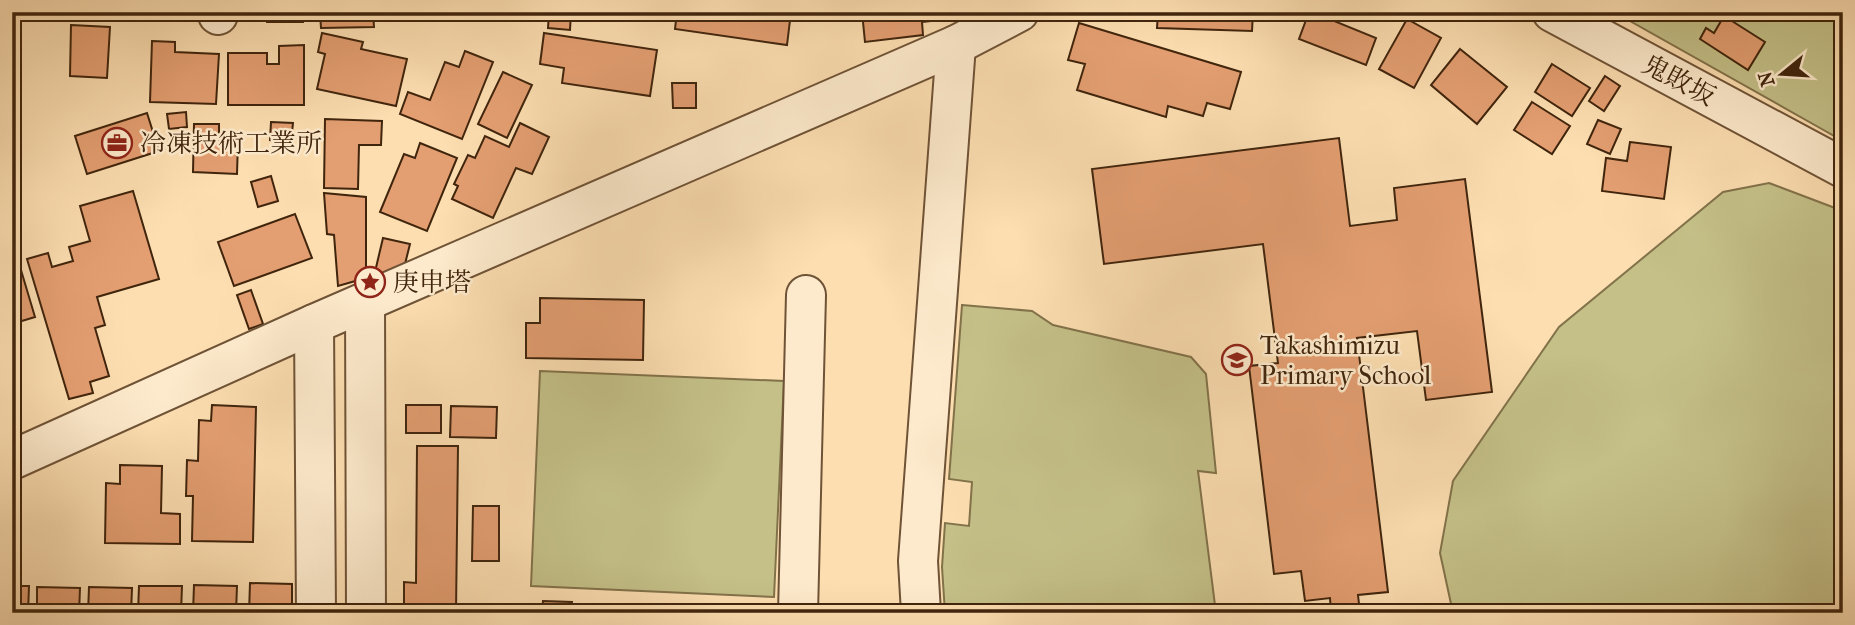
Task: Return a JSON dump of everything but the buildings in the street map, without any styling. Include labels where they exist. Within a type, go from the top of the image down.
[{"type":"street","points":[[12,460],[314,324],[956,45],[1019,12]]},
{"type":"street","name":"鬼敗坂","points":[[1552,12],[1843,168]]},
{"type":"street","points":[[921,613],[918,561],[956,45]]},
{"type":"street","points":[[798,613],[806,295]]},
{"type":"street","points":[[365,302],[366,613]]},
{"type":"street","points":[[314,324],[316,613]]},
{"type":"shaded area","points":[[1614,12],[1843,12],[1843,141],[1820,128]]},
{"type":"shaded area","points":[[1769,183],[1843,211],[1843,613],[1453,613],[1440,553],[1453,481],[1559,327],[1723,192]]},
{"type":"shaded area","points":[[962,305],[1032,311],[1053,325],[1191,357],[1206,374],[1216,473],[1198,471],[1216,613],[945,613],[942,567],[945,523],[969,526],[972,482],[949,479]]},
{"type":"shaded area","points":[[540,371],[784,381],[774,597],[531,586]]},
{"type":"place","name":"冷凍技術工業所","points":[[117,143]]},
{"type":"place","name":"庚申塔","points":[[370,282]]},
{"type":"place","name":"Takashimizu Primary School","points":[[1237,360]]}]
